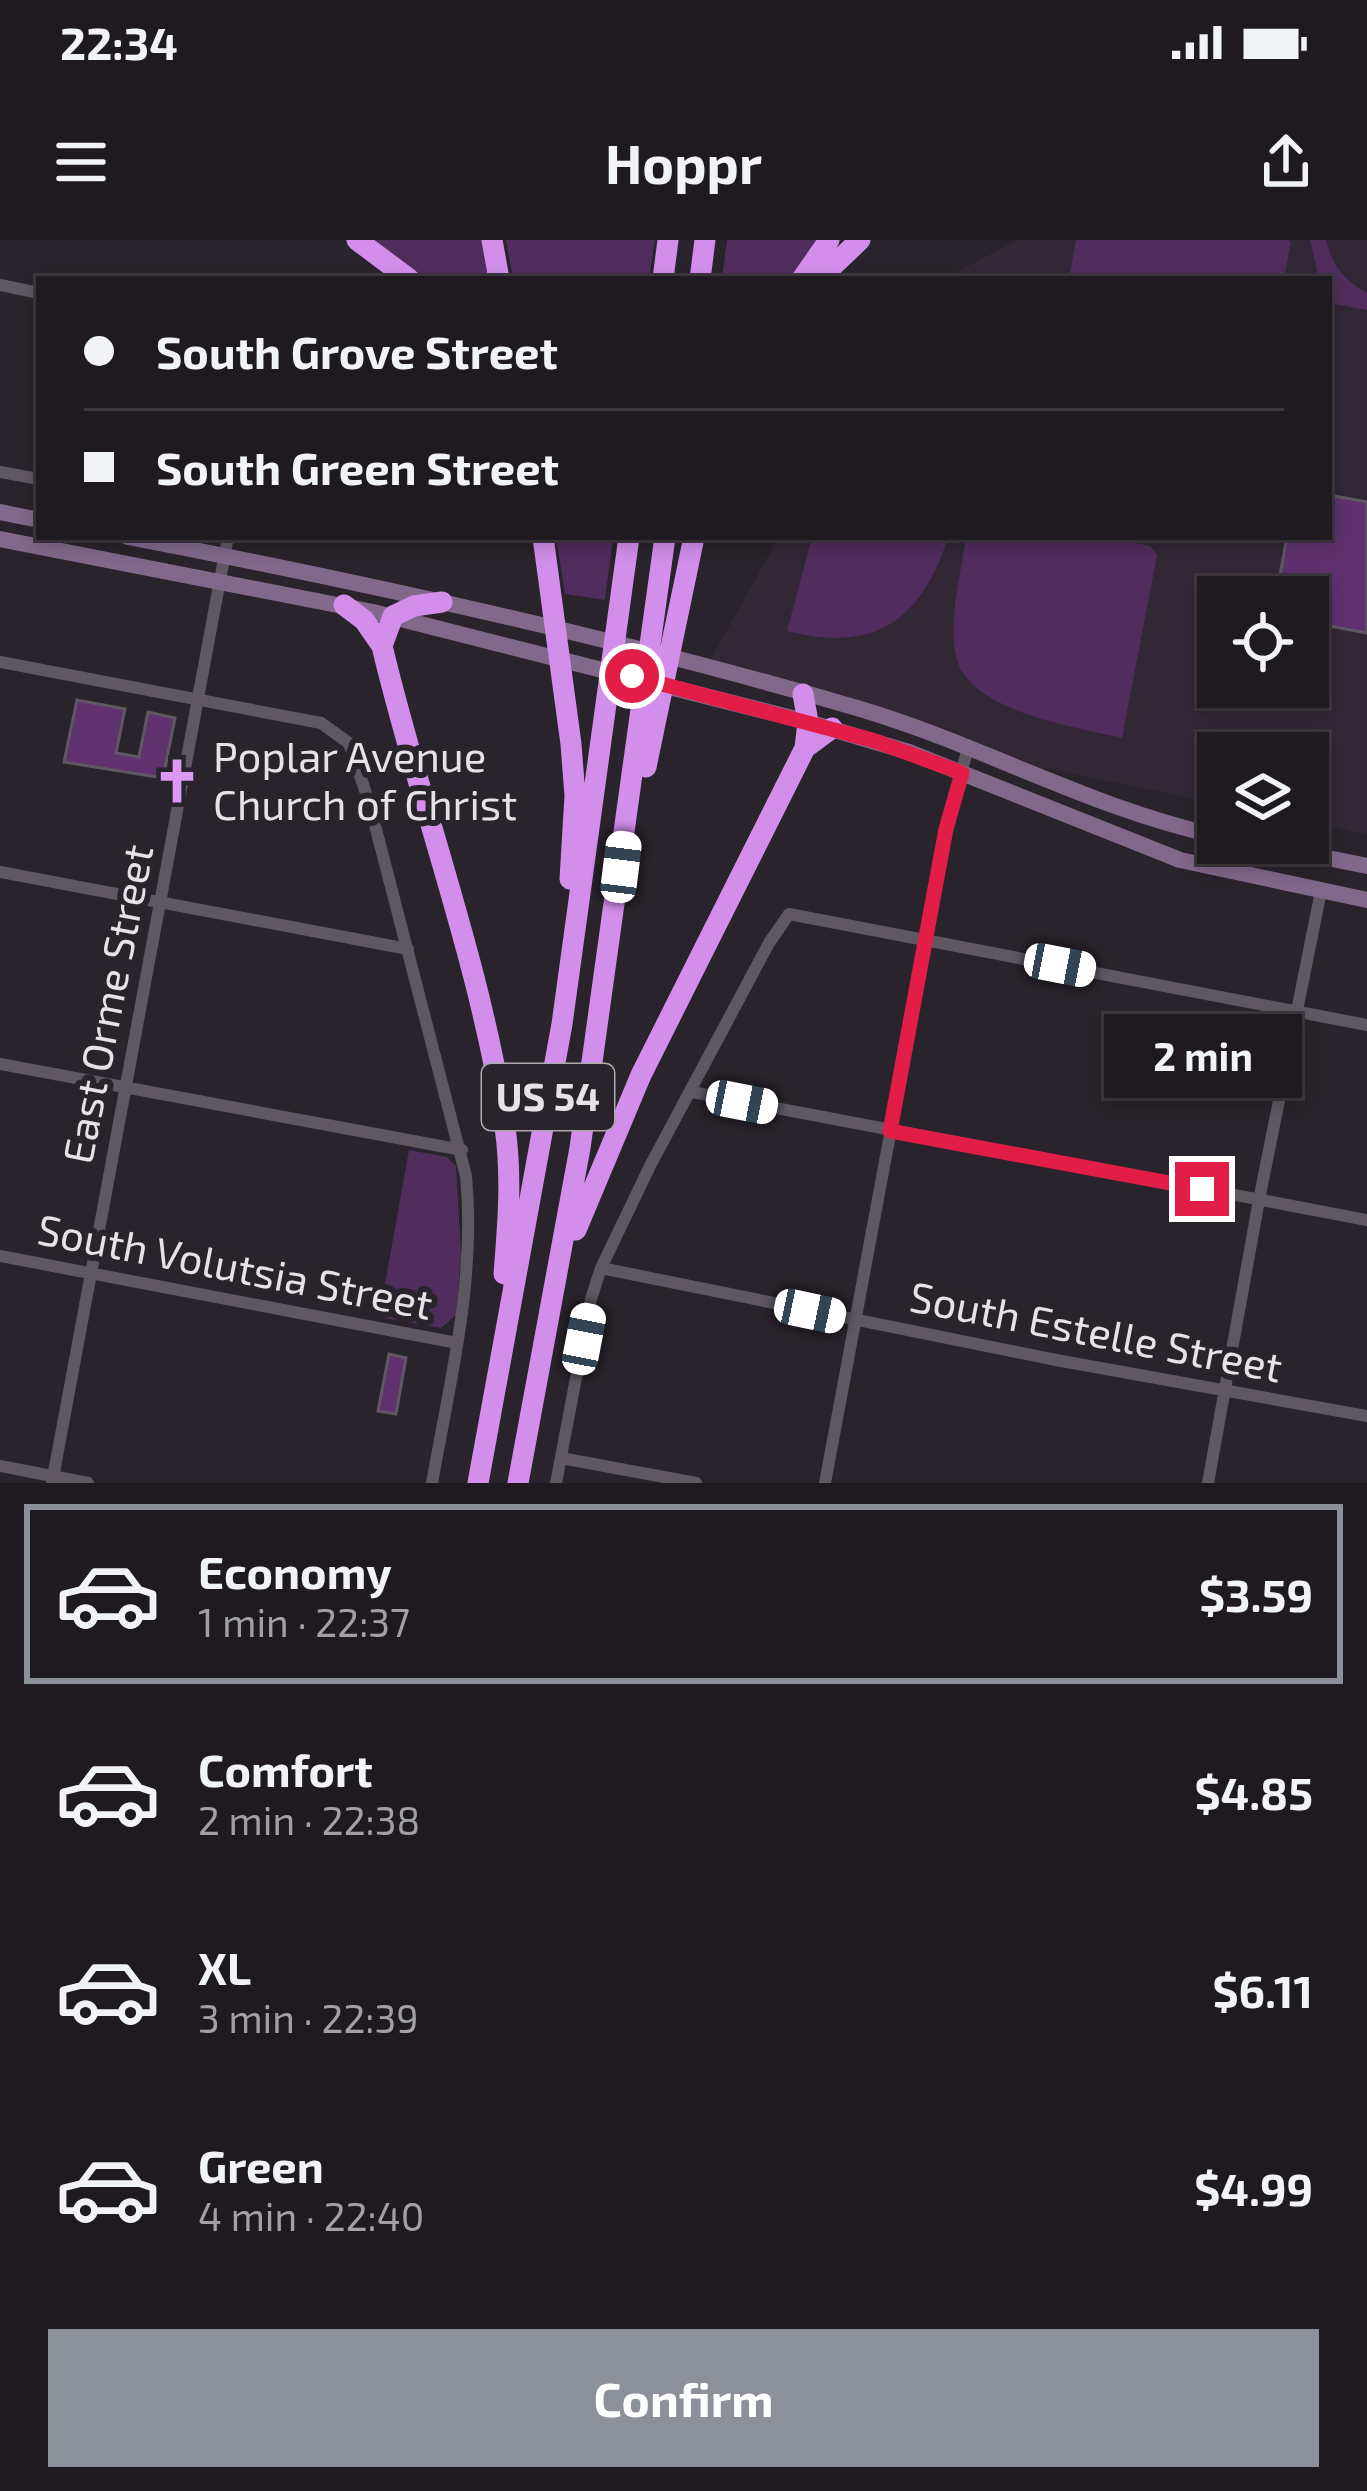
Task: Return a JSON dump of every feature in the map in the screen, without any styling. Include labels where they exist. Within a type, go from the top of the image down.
[{"type":"highway","points":[[357,240],[405,276]]},
{"type":"highway","points":[[492,240],[499,276]]},
{"type":"highway","points":[[663,276],[668,240]]},
{"type":"highway","points":[[700,276],[705,240]]},
{"type":"highway","points":[[804,276],[830,240]]},
{"type":"highway","points":[[822,276],[860,240]]},
{"type":"highway","points":[[543,540],[566,697],[574,796],[562,1024]]},
{"type":"highway","name":"US 54","points":[[478,1483],[562,1024],[628,540]]},
{"type":"highway","points":[[649,719],[665,540]]},
{"type":"highway","points":[[649,719],[693,540]]},
{"type":"highway","points":[[382,646],[393,616],[414,606],[442,602]]},
{"type":"highway","points":[[344,605],[364,620],[382,646],[477,998],[505,1128],[509,1204],[500,1365]]},
{"type":"highway","points":[[548,1322],[580,1217],[641,1076],[806,748],[803,694]]},
{"type":"highway","name":"US 54","points":[[518,1483],[580,1148],[621,867],[649,719]]},
{"type":"highway","points":[[806,748],[832,728]]},
{"type":"street","points":[[0,285],[36,292]]},
{"type":"street","points":[[0,472],[36,478]]},
{"type":"street","points":[[0,512],[36,519]]},
{"type":"street","points":[[0,539],[393,616],[832,728],[962,773],[1160,854],[1217,871],[1367,900]]},
{"type":"street","points":[[161,540],[226,546],[803,694],[914,726],[1106,804],[1197,830]]},
{"type":"street","name":"East Orme Street","points":[[53,1480],[226,546]]},
{"type":"street","points":[[0,662],[321,723],[349,743],[462,1150],[470,1253],[431,1483]]},
{"type":"street","points":[[825,1483],[926,939],[968,747]]},
{"type":"street","points":[[1329,858],[1367,866]]},
{"type":"street","points":[[0,872],[408,949]]},
{"type":"street","points":[[1208,1483],[1321,891]]},
{"type":"street","points":[[556,1483],[601,1268],[769,943],[789,914],[1367,1025]]},
{"type":"street","points":[[0,1064],[462,1150]]},
{"type":"street","points":[[692,1092],[1367,1220]]},
{"type":"street","name":"South Volutsia Street","points":[[0,1256],[457,1343]]},
{"type":"street","name":"South Estelle Street","points":[[601,1268],[1367,1416]]},
{"type":"street","points":[[561,1458],[696,1483]]},
{"type":"street","points":[[0,1466],[53,1480],[88,1483]]},
{"type":"shaded area","points":[[375,240],[485,240],[491,276],[420,276]]},
{"type":"shaded area","points":[[506,240],[655,240],[649,276],[512,276]]},
{"type":"shaded area","points":[[727,240],[820,240],[795,276],[722,276]]},
{"type":"shaded area","points":[[1017,240],[1367,240],[1367,834],[1329,826],[1329,732],[1197,732],[1197,800],[1040,767],[859,701],[709,662],[777,540],[1332,540],[1332,276],[950,276]]},
{"type":"shaded area","points":[[1076,240],[1291,241],[1285,276],[1070,276]]},
{"type":"shaded area","points":[[1310,240],[1326,240],[1340,271],[1367,293],[1367,310],[1332,304],[1332,276],[1318,274]]},
{"type":"shaded area","points":[[556,540],[613,540],[605,600],[565,594]]},
{"type":"shaded area","points":[[811,540],[947,540],[923,591],[890,624],[845,638],[787,631]]},
{"type":"shaded area","points":[[966,540],[1121,540],[1150,546],[1157,555],[1122,738],[1028,714],[983,693],[957,660],[956,598]]},
{"type":"shaded area","points":[[409,1150],[447,1157],[456,1166],[461,1254],[456,1315],[441,1328],[379,1317]]},
{"type":"building","points":[[1332,496],[1367,502],[1367,633],[1329,626],[1329,576],[1280,576],[1286,540],[1332,540]]},
{"type":"building","points":[[77,700],[125,709],[116,753],[139,757],[148,712],[175,718],[163,778],[64,762]]},
{"type":"building","points":[[389,1354],[406,1358],[396,1414],[378,1411]]},
{"type":"place","name":"Poplar Avenue Church of Christ","points":[[177,781]]},
{"type":"route","points":[[632,676],[872,740],[962,773],[946,829],[890,1131],[1202,1189]]}]
